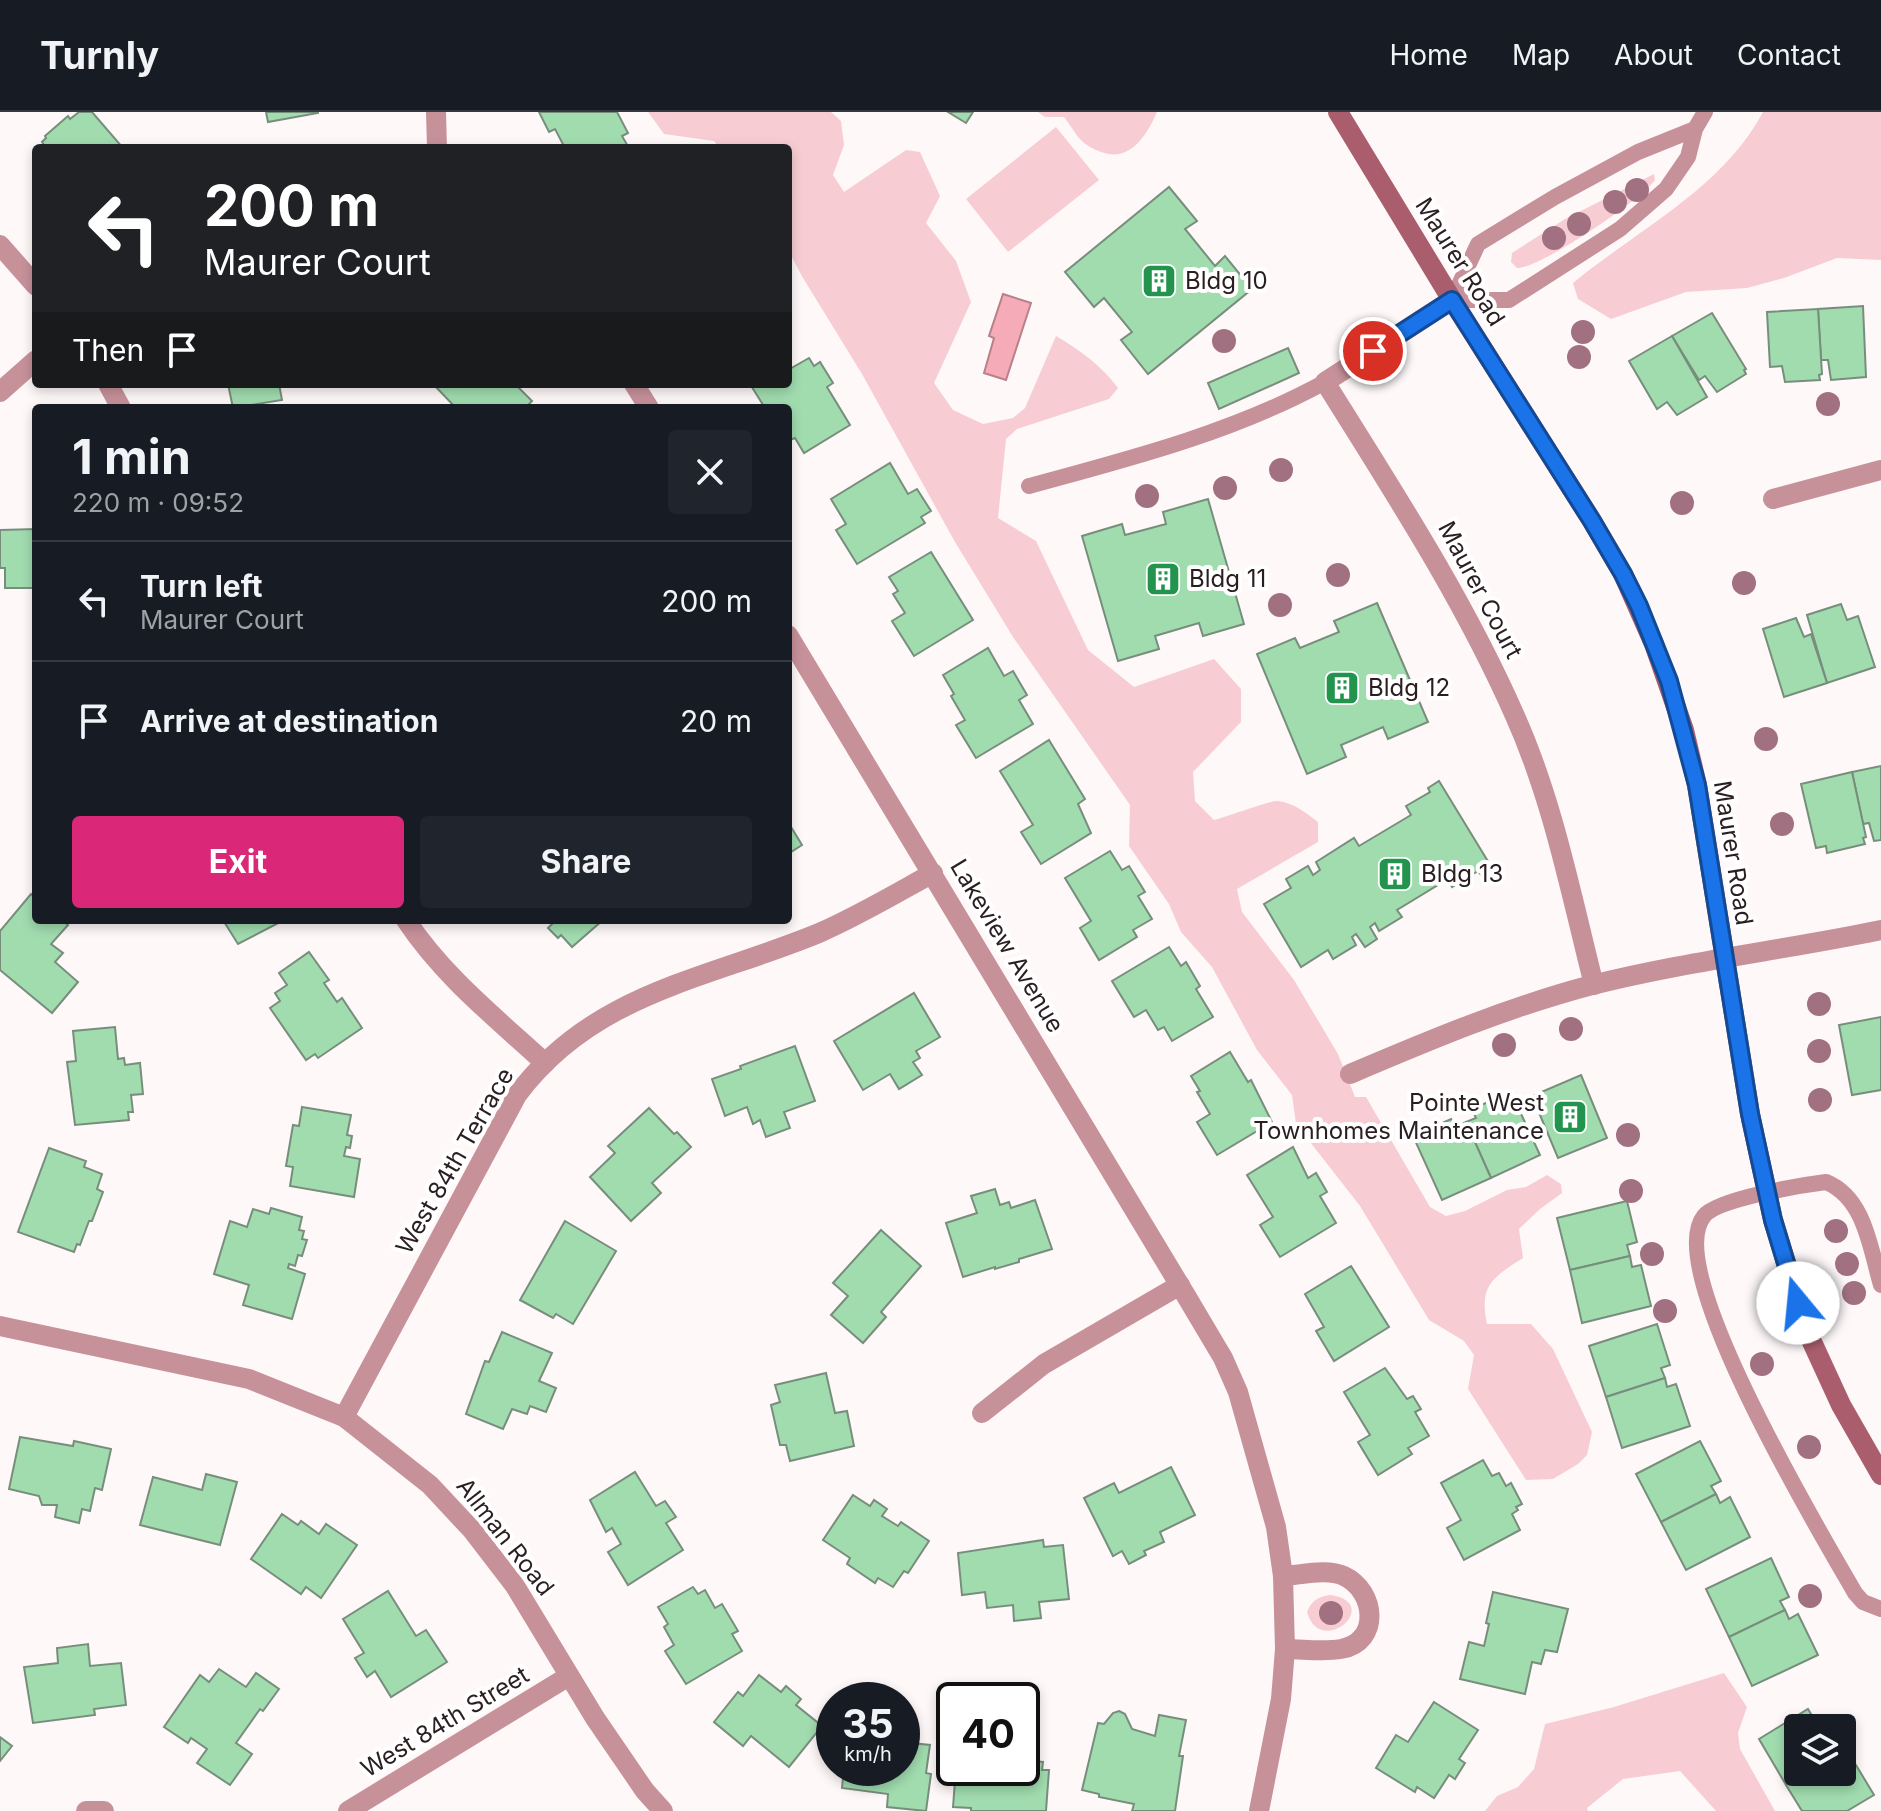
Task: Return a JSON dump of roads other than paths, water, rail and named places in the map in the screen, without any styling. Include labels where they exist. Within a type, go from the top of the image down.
[{"type":"street","points":[[436,112],[437,144]]},
{"type":"street","name":"Maurer Road","points":[[1338,112],[1592,521],[1639,606],[1669,681],[1697,785],[1750,1114],[1767,1192],[1807,1331],[1829,1380],[1881,1475]]},
{"type":"street","points":[[0,245],[32,281]]},
{"type":"street","points":[[1325,382],[1452,300]]},
{"type":"street","points":[[0,392],[32,364]]},
{"type":"street","name":"Maurer Court","points":[[1325,382],[1420,532],[1462,607],[1516,717],[1555,828],[1594,985]]},
{"type":"street","points":[[1773,499],[1881,470]]},
{"type":"street","name":"Lakeview Avenue","points":[[792,642],[1180,1285],[1223,1358],[1238,1392],[1276,1527],[1283,1576],[1285,1649],[1281,1699],[1259,1811]]},
{"type":"street","name":"West 84th Terrace","points":[[344,1417],[517,1095],[545,1063],[587,1029],[636,999],[817,934],[933,873]]},
{"type":"street","points":[[409,924],[459,984],[545,1063]]},
{"type":"street","points":[[1350,1074],[1464,1025],[1594,985],[1723,957],[1804,946],[1881,930]]},
{"type":"street","points":[[982,1413],[1044,1364],[1180,1285]]},
{"type":"street","name":"Allman Road","points":[[0,1326],[249,1379],[344,1417],[397,1457],[450,1505],[515,1586],[569,1676],[645,1791],[663,1811]]},
{"type":"street","points":[[1283,1576],[1343,1575],[1365,1595],[1371,1612],[1369,1627],[1359,1642],[1342,1649],[1285,1649]]},
{"type":"street","name":"West 84th Street","points":[[348,1811],[569,1676]]},
{"type":"street","points":[[86,1811],[104,1811]]},
{"type":"lane","points":[[1695,129],[1638,152],[1478,244],[1452,300],[1509,300],[1620,229],[1666,189],[1688,157],[1695,129],[1705,112]]},
{"type":"lane","points":[[1029,486],[1134,457],[1225,426],[1296,398],[1325,382]]},
{"type":"lane","points":[[1881,1285],[1856,1208],[1848,1195],[1826,1182],[1767,1192],[1712,1209],[1702,1217],[1696,1249],[1711,1307],[1732,1365],[1778,1459],[1855,1593],[1863,1602],[1881,1609]]},
{"type":"place","name":"Bldg 10","points":[[1159,281]]},
{"type":"place","name":"Bldg 11","points":[[1163,579]]},
{"type":"place","name":"Bldg 12","points":[[1342,688]]},
{"type":"place","name":"Bldg 13","points":[[1395,874]]},
{"type":"place","name":"Pointe West Townhomes Maintenance","points":[[1570,1117]]}]
